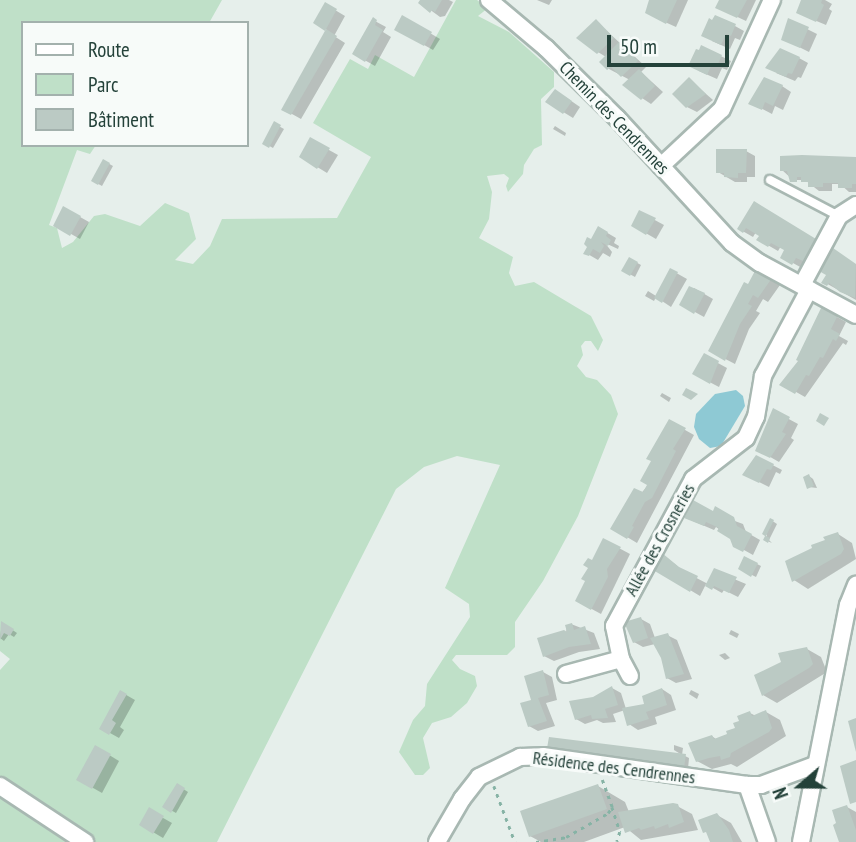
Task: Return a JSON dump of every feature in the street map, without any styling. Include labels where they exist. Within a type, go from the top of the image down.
[{"type":"street","points":[[661,166],[722,109],[772,0]]},
{"type":"street","name":"Chemin des Cendrennes","points":[[492,1],[546,48],[732,243],[760,263],[856,315]]},
{"type":"street","points":[[838,216],[856,205]]},
{"type":"street","name":"Allée des Crosneries","points":[[630,676],[621,659],[614,626],[693,480],[746,438],[756,417],[763,376],[838,216]]},
{"type":"street","points":[[801,842],[848,605],[856,584]]},
{"type":"street","points":[[566,674],[621,659]]},
{"type":"street","name":"Résidence des Cendrennes","points":[[437,842],[462,799],[488,771],[530,755],[747,785],[761,785],[815,765]]},
{"type":"street","points":[[747,785],[768,842]]},
{"type":"street","points":[[0,786],[85,842]]},
{"type":"lane","points":[[770,180],[838,216]]},
{"type":"path","points":[[596,764],[620,832],[617,842]]},
{"type":"path","points":[[488,771],[515,842]]},
{"type":"path","points":[[536,842],[566,837],[608,813],[612,807]]},
{"type":"green space","points":[[0,0],[222,0],[210,21],[21,21],[21,147],[95,147],[90,154],[77,150],[49,225],[57,228],[62,248],[73,242],[94,216],[105,214],[140,226],[165,203],[189,213],[196,239],[175,260],[193,264],[210,246],[222,219],[337,218],[371,157],[313,123],[350,59],[368,69],[375,55],[414,77],[456,0],[477,0],[488,8],[478,16],[509,32],[554,72],[554,87],[541,99],[542,145],[534,149],[524,165],[523,174],[508,192],[506,186],[509,178],[504,174],[487,176],[492,192],[489,219],[479,238],[513,257],[509,273],[515,286],[534,282],[591,316],[603,340],[598,351],[591,341],[585,341],[581,346],[583,355],[577,366],[586,377],[597,380],[611,395],[618,414],[578,516],[543,581],[515,622],[515,647],[507,655],[456,655],[452,660],[460,669],[475,676],[477,686],[467,703],[451,717],[432,723],[423,738],[430,768],[423,775],[415,775],[399,752],[413,720],[425,706],[427,684],[470,617],[469,604],[445,588],[500,465],[457,456],[424,467],[396,489],[217,842],[0,842],[0,670],[10,659],[0,651]]},
{"type":"water","points":[[736,390],[743,396],[745,406],[721,446],[710,448],[699,439],[694,427],[696,414],[715,394]]},
{"type":"building","points":[[420,0],[442,0],[435,12],[432,10],[430,13],[418,3]]},
{"type":"building","points":[[649,0],[677,0],[666,24],[645,13]]},
{"type":"building","points":[[719,0],[747,0],[737,18],[715,8]]},
{"type":"building","points":[[801,0],[822,0],[824,5],[816,22],[796,13]]},
{"type":"building","points":[[325,2],[337,9],[325,31],[313,23]]},
{"type":"building","points":[[402,15],[432,32],[424,46],[394,30]]},
{"type":"building","points":[[715,15],[736,24],[731,36],[726,34],[721,45],[701,36],[709,18],[712,20]]},
{"type":"building","points":[[373,17],[377,20],[375,25],[383,30],[365,62],[352,54]]},
{"type":"building","points":[[788,18],[809,27],[800,48],[781,40]]},
{"type":"building","points":[[596,19],[614,38],[597,54],[576,38]]},
{"type":"building","points":[[326,29],[337,36],[291,115],[281,110]]},
{"type":"building","points":[[619,42],[638,61],[621,77],[611,67],[607,70],[599,62]]},
{"type":"building","points":[[701,45],[722,55],[717,66],[712,64],[707,75],[688,66],[696,49],[699,50]]},
{"type":"building","points":[[780,48],[800,57],[792,74],[788,73],[786,77],[765,68]]},
{"type":"building","points":[[639,69],[655,86],[641,100],[622,85]]},
{"type":"building","points":[[689,77],[706,94],[686,108],[672,94]]},
{"type":"building","points":[[764,77],[783,85],[773,106],[765,102],[762,110],[748,104]]},
{"type":"building","points":[[555,89],[572,101],[563,114],[545,102]]},
{"type":"building","points":[[274,121],[281,125],[269,148],[262,144]]},
{"type":"building","points":[[310,137],[330,148],[317,169],[299,157]]},
{"type":"building","points":[[716,149],[747,149],[746,173],[738,173],[738,178],[724,177],[724,173],[716,173]]},
{"type":"building","points":[[780,156],[856,157],[856,184],[852,184],[852,188],[838,188],[838,183],[808,187],[808,182],[801,182],[801,177],[797,177],[797,182],[790,182],[787,171],[780,171]]},
{"type":"building","points":[[103,159],[110,163],[98,185],[91,181]]},
{"type":"building","points":[[754,201],[816,239],[803,261],[796,258],[792,265],[780,258],[784,250],[771,243],[768,247],[756,240],[759,236],[746,228],[743,233],[737,229]]},
{"type":"building","points":[[63,206],[81,216],[70,236],[53,226]]},
{"type":"building","points":[[639,210],[656,218],[646,235],[631,226]]},
{"type":"building","points":[[598,226],[608,232],[606,236],[611,240],[608,246],[601,242],[604,246],[600,253],[593,249],[589,256],[583,254],[587,247],[584,244],[587,237],[591,239]]},
{"type":"building","points":[[833,248],[856,264],[855,298],[840,292],[829,283],[827,286],[821,283],[826,275],[819,271]]},
{"type":"building","points":[[629,257],[638,262],[630,276],[621,271]]},
{"type":"building","points":[[670,268],[678,272],[662,303],[654,298]]},
{"type":"building","points":[[756,269],[772,278],[758,298],[753,295],[748,304],[752,306],[740,324],[725,361],[708,351],[744,282],[748,284]]},
{"type":"building","points":[[689,286],[705,293],[694,314],[679,305]]},
{"type":"building","points":[[822,306],[838,315],[831,329],[840,334],[836,341],[833,339],[809,376],[806,375],[795,394],[779,385],[798,361],[796,360]]},
{"type":"building","points":[[704,353],[719,361],[710,384],[692,374]]},
{"type":"building","points":[[686,388],[698,394],[691,400],[682,395]]},
{"type":"building","points":[[773,408],[790,417],[782,432],[786,434],[770,458],[755,451]]},
{"type":"building","points":[[820,413],[829,418],[824,426],[816,421]]},
{"type":"building","points":[[669,419],[686,428],[673,449],[676,451],[652,498],[645,502],[627,539],[610,529],[634,488],[643,492],[647,485],[640,481],[651,461],[646,459]]},
{"type":"building","points":[[756,455],[774,464],[771,470],[767,469],[759,483],[742,475]]},
{"type":"building","points":[[809,474],[814,486],[807,489],[803,477]]},
{"type":"building","points":[[693,500],[713,511],[715,506],[734,517],[737,526],[752,534],[743,552],[733,547],[730,539],[717,531],[719,528],[706,522],[704,526],[684,518]]},
{"type":"building","points":[[770,518],[774,520],[766,536],[770,538],[768,543],[763,540],[765,536],[762,534]]},
{"type":"building","points":[[838,532],[844,549],[841,554],[792,582],[785,561],[825,540],[823,537]]},
{"type":"building","points":[[603,538],[621,547],[607,569],[608,577],[591,610],[575,601],[585,581],[581,579],[588,568],[583,565],[588,558],[592,560]]},
{"type":"building","points":[[662,553],[679,567],[698,576],[690,592],[653,570]]},
{"type":"building","points":[[744,556],[758,563],[751,577],[738,569]]},
{"type":"building","points":[[714,568],[737,577],[729,593],[714,586],[712,590],[705,586]]},
{"type":"building","points":[[641,617],[648,638],[633,643],[624,622]]},
{"type":"building","points":[[1,621],[14,629],[10,636],[4,633],[0,640]]},
{"type":"building","points":[[572,623],[574,630],[585,626],[591,644],[569,647],[543,657],[537,638],[564,630],[567,632],[565,625]]},
{"type":"building","points":[[668,633],[684,674],[666,679],[661,658],[650,638]]},
{"type":"building","points":[[807,647],[813,664],[762,696],[754,675],[781,662],[778,653]]},
{"type":"building","points":[[543,670],[549,695],[538,698],[547,721],[528,727],[520,703],[531,700],[524,676]]},
{"type":"building","points":[[612,686],[618,705],[605,709],[608,718],[592,719],[591,715],[575,720],[569,701],[593,697]]},
{"type":"building","points":[[662,688],[667,705],[646,712],[649,719],[627,726],[622,708],[644,704],[642,696]]},
{"type":"building","points":[[120,690],[127,694],[112,720],[116,723],[109,735],[99,729]]},
{"type":"building","points":[[766,710],[772,728],[769,732],[731,753],[730,757],[721,760],[720,756],[696,762],[688,743],[712,735],[714,739],[727,734],[726,731],[735,728],[733,723],[739,721],[737,716],[750,711],[752,716]]},
{"type":"building","points":[[856,718],[856,752],[848,721]]},
{"type":"building","points":[[549,737],[686,754],[684,768],[547,748]]},
{"type":"building","points":[[95,745],[111,754],[92,789],[76,780]]},
{"type":"building","points":[[856,760],[856,802],[850,804],[840,766]]},
{"type":"building","points":[[177,783],[185,788],[171,813],[162,807]]},
{"type":"building","points":[[598,784],[607,809],[529,837],[520,811]]},
{"type":"building","points":[[678,804],[684,822],[669,828],[668,824],[655,829],[654,826],[641,830],[639,828],[625,833],[618,812]]},
{"type":"building","points":[[847,805],[856,830],[856,842],[839,842],[833,825],[836,823],[832,810]]},
{"type":"building","points":[[149,807],[164,816],[153,834],[139,825]]},
{"type":"building","points":[[717,813],[729,830],[733,842],[710,842],[706,832],[703,833],[698,820]]}]
